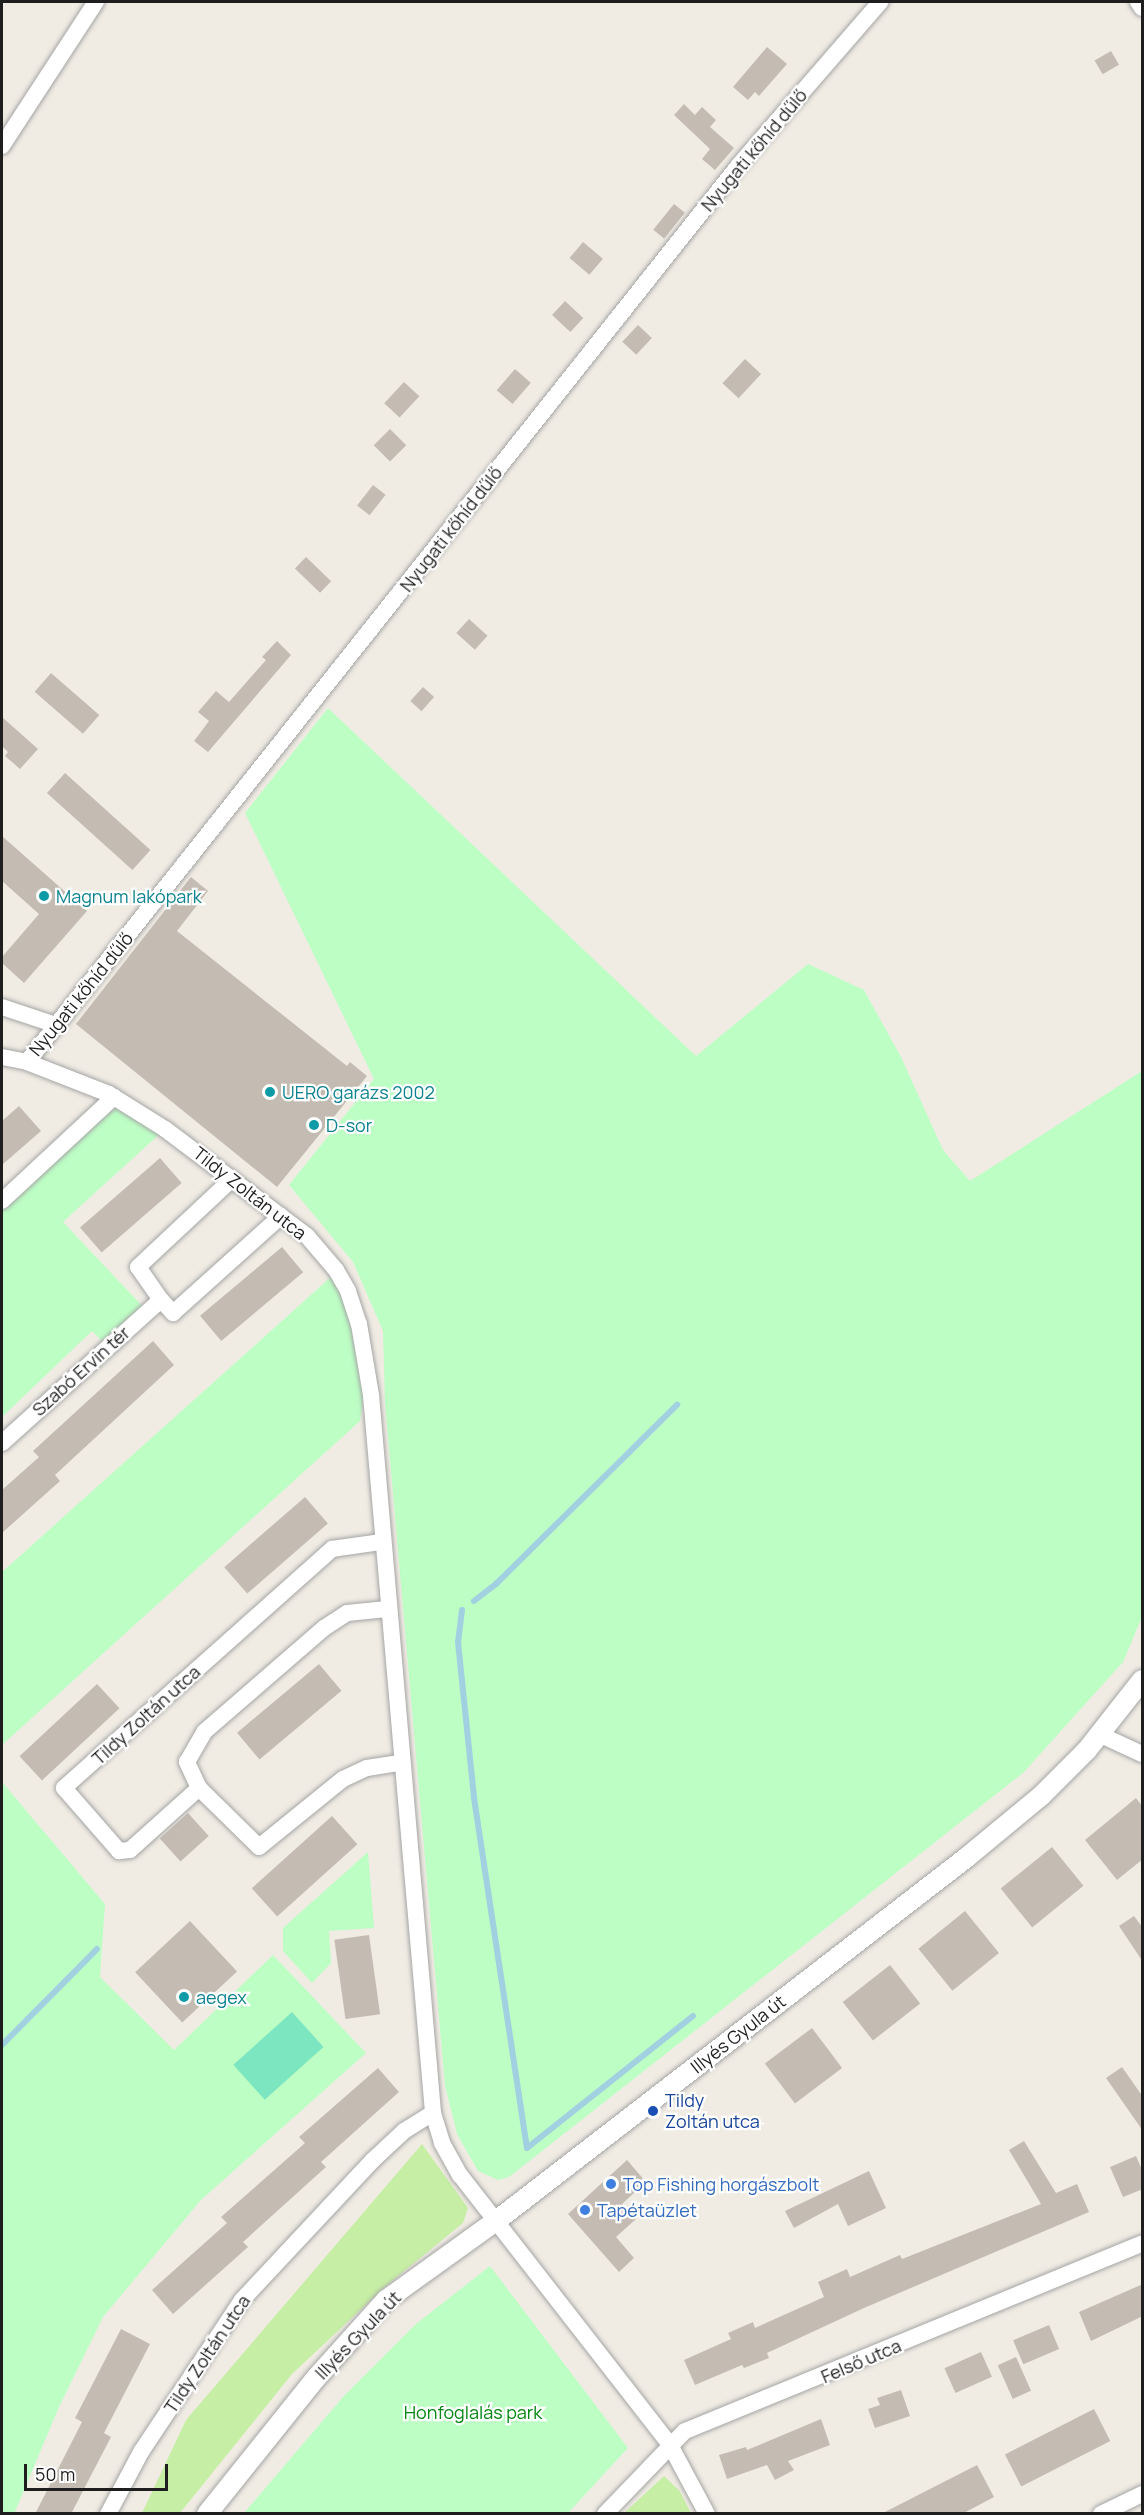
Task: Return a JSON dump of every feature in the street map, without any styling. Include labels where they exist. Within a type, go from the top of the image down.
[{"type":"street","points":[[2,146],[96,2]]},
{"type":"street","name":"Nyugati kőhíd dűlő","points":[[27,1062],[739,165],[880,2]]},
{"type":"street","points":[[1138,2],[1143,8]]},
{"type":"street","points":[[2,1007],[56,1025]]},
{"type":"street","name":"Tildy Zoltán utca","points":[[2,1057],[27,1062],[114,1097],[165,1129],[307,1236],[336,1270],[358,1324],[371,1395],[400,1763],[433,2113],[442,2143],[496,2221],[670,2445],[707,2514]]},
{"type":"street","points":[[2,1201],[114,1097]]},
{"type":"street","points":[[232,1179],[138,1267],[173,1313],[282,1216]]},
{"type":"street","name":"Szabó Ervin tér","points":[[2,1443],[161,1300]]},
{"type":"street","name":"Tildy Zoltán utca","points":[[199,1788],[130,1850],[119,1851],[64,1788],[332,1549],[381,1542]]},
{"type":"street","points":[[387,1609],[347,1613],[324,1628],[204,1732],[187,1762],[199,1788],[259,1847],[343,1779],[367,1767],[400,1763]]},
{"type":"street","name":"Illyés Gyula út","points":[[207,2514],[316,2378],[386,2300],[496,2221],[966,1858],[1041,1796],[1099,1734],[1143,1680]]},
{"type":"street","points":[[1099,1734],[1143,1754]]},
{"type":"street","name":"Tildy Zoltán utca","points":[[108,2514],[141,2452],[242,2300],[373,2160],[404,2131],[433,2113]]},
{"type":"street","name":"Felső utca","points":[[605,2514],[685,2431],[1143,2244]]},
{"type":"street","points":[[1101,2514],[1143,2494]]},
{"type":"green space","points":[[328,708],[696,1056],[808,964],[864,990],[901,1057],[943,1150],[970,1181],[1142,1071],[1142,1617],[1123,1662],[1023,1773],[509,2177],[498,2180],[478,2171],[457,2134],[445,2086],[385,1403],[383,1331],[353,1262],[289,1185],[374,1079],[245,813]]},
{"type":"green space","points":[[114,1097],[165,1129],[63,1222],[148,1312],[108,1347],[92,1331],[2,1417],[2,1201]]},
{"type":"green space","points":[[332,1276],[346,1292],[364,1394],[360,1421],[2,1745],[2,1572]]},
{"type":"green space","points":[[2,1782],[105,1904],[100,1977],[174,2050],[273,1955],[366,2053],[201,2200],[103,2317],[59,2407],[14,2514],[2,2513]]},
{"type":"green space","points":[[368,1852],[374,1928],[329,1931],[331,1963],[312,1983],[283,1951],[283,1928]]},
{"type":"green space","points":[[292,2012],[323,2047],[265,2100],[233,2065]]},
{"type":"green space","points":[[422,2144],[468,2208],[463,2223],[386,2286],[292,2374],[180,2513],[142,2513],[186,2420]]},
{"type":"green space","name":"Honfoglalás park","points":[[490,2266],[628,2448],[568,2513],[244,2513],[343,2397],[416,2324]]},
{"type":"green space","points":[[664,2476],[679,2490],[691,2513],[624,2513]]},
{"type":"building","points":[[767,47],[787,64],[759,96],[755,92],[748,100],[733,87]]},
{"type":"building","points":[[1111,51],[1119,65],[1103,74],[1095,60]]},
{"type":"building","points":[[684,104],[695,115],[702,107],[716,120],[710,127],[734,148],[715,170],[702,159],[710,149],[674,115]]},
{"type":"building","points":[[674,204],[685,213],[664,238],[653,230]]},
{"type":"building","points":[[583,242],[603,259],[589,275],[570,258]]},
{"type":"building","points":[[565,301],[583,318],[570,332],[552,315]]},
{"type":"building","points":[[638,325],[652,338],[636,355],[622,342]]},
{"type":"building","points":[[745,359],[761,374],[739,398],[722,383]]},
{"type":"building","points":[[515,369],[531,383],[512,404],[497,390]]},
{"type":"building","points":[[404,382],[419,396],[400,418],[384,403]]},
{"type":"building","points":[[390,429],[406,445],[390,462],[374,445]]},
{"type":"building","points":[[373,485],[386,495],[370,515],[357,505]]},
{"type":"building","points":[[306,557],[331,581],[320,593],[295,569]]},
{"type":"building","points":[[469,619],[488,636],[475,650],[456,633]]},
{"type":"building","points":[[277,641],[291,655],[208,752],[194,741],[209,721],[198,712],[216,691],[229,702],[266,660],[262,657]]},
{"type":"building","points":[[51,673],[99,715],[83,734],[35,692]]},
{"type":"building","points":[[423,687],[434,697],[421,711],[410,701]]},
{"type":"building","points":[[2,717],[38,749],[20,769],[5,756],[8,752],[2,746]]},
{"type":"building","points":[[65,773],[150,850],[132,870],[47,793]]},
{"type":"building","name":"Magnum lakópark","points":[[2,836],[87,911],[24,983],[2,963],[2,957],[39,914],[2,881]]},
{"type":"building","points":[[191,877],[208,891],[177,931],[347,1066],[350,1062],[367,1076],[277,1187],[76,1024]]},
{"type":"building","points":[[19,1106],[41,1131],[2,1165],[2,1121]]},
{"type":"building","points":[[160,1158],[182,1183],[102,1252],[80,1228]]},
{"type":"building","points":[[282,1247],[303,1272],[221,1341],[200,1316]]},
{"type":"building","points":[[153,1341],[174,1365],[55,1475],[60,1481],[2,1533],[2,1490],[39,1457],[33,1451]]},
{"type":"building","points":[[305,1497],[328,1523],[247,1594],[224,1567]]},
{"type":"building","points":[[319,1664],[341,1691],[260,1760],[237,1733]]},
{"type":"building","points":[[97,1684],[120,1708],[42,1780],[19,1756]]},
{"type":"building","points":[[1136,1798],[1143,1807],[1143,1859],[1117,1880],[1085,1840]]},
{"type":"building","points":[[188,1813],[209,1836],[181,1861],[160,1838]]},
{"type":"building","points":[[332,1816],[357,1844],[277,1917],[252,1888]]},
{"type":"building","points":[[1052,1847],[1083,1886],[1032,1927],[1001,1889]]},
{"type":"building","points":[[965,1911],[999,1953],[952,1991],[918,1949]]},
{"type":"building","points":[[1134,1916],[1143,1928],[1143,1962],[1119,1926]]},
{"type":"building","name":"aegex","points":[[190,1921],[237,1971],[182,2023],[135,1972]]},
{"type":"building","points":[[369,1935],[380,2014],[345,2019],[334,1940]]},
{"type":"building","points":[[890,1965],[920,2004],[873,2041],[843,2002]]},
{"type":"building","points":[[812,2028],[842,2068],[795,2103],[765,2064]]},
{"type":"building","points":[[1122,2067],[1143,2097],[1143,2131],[1106,2078]]},
{"type":"building","points":[[378,2068],[399,2092],[321,2162],[326,2167],[243,2242],[248,2247],[173,2314],[152,2290],[227,2223],[221,2217],[305,2143],[299,2137]]},
{"type":"building","points":[[1024,2141],[1056,2193],[1077,2184],[1089,2212],[864,2308],[767,2353],[769,2358],[744,2368],[742,2365],[695,2385],[684,2360],[731,2339],[728,2333],[753,2322],[755,2328],[824,2297],[818,2282],[847,2269],[850,2277],[900,2255],[902,2259],[1041,2204],[1009,2150]]},
{"type":"building","points":[[1136,2156],[1143,2172],[1143,2189],[1123,2197],[1110,2167]]},
{"type":"building","points":[[627,2160],[646,2182],[622,2204],[636,2219],[616,2237],[634,2258],[619,2272],[568,2214]]},
{"type":"building","points":[[869,2171],[886,2208],[848,2226],[838,2204],[794,2228],[785,2211]]},
{"type":"building","points":[[1143,2284],[1143,2316],[1091,2341],[1079,2312]]},
{"type":"building","points":[[1049,2325],[1059,2349],[1023,2364],[1013,2340]]},
{"type":"building","points":[[121,2329],[150,2344],[104,2433],[111,2437],[71,2514],[35,2514],[82,2422],[75,2418]]},
{"type":"building","points":[[981,2352],[992,2377],[955,2393],[944,2368]]},
{"type":"building","points":[[1016,2357],[1031,2391],[1013,2399],[998,2365]]},
{"type":"building","points":[[901,2390],[910,2416],[875,2428],[868,2409],[880,2405],[877,2398]]},
{"type":"building","points":[[1094,2409],[1110,2441],[1021,2486],[1005,2454]]},
{"type":"building","points":[[821,2419],[830,2445],[788,2461],[794,2470],[775,2480],[767,2465],[727,2479],[719,2455],[746,2447],[747,2450]]},
{"type":"building","points":[[977,2465],[994,2497],[962,2514],[881,2514]]},
{"type":"waterway","points":[[474,1601],[496,1584],[677,1405]]},
{"type":"waterway","points":[[462,1610],[458,1642],[474,1798],[527,2148],[693,2016]]},
{"type":"waterway","points":[[2,2045],[97,1949]]},
{"type":"place","name":"Magnum lakópark","points":[[44,896]]},
{"type":"place","name":"UERO garázs 2002","points":[[270,1092]]},
{"type":"place","name":"D-sor","points":[[314,1125]]},
{"type":"place","name":"aegex","points":[[184,1997]]},
{"type":"place","name":"Tildy Zoltán utca","points":[[653,2111]]},
{"type":"place","name":"Top Fishing horgászbolt","points":[[611,2184]]},
{"type":"place","name":"Tapétaüzlet","points":[[585,2210]]}]
